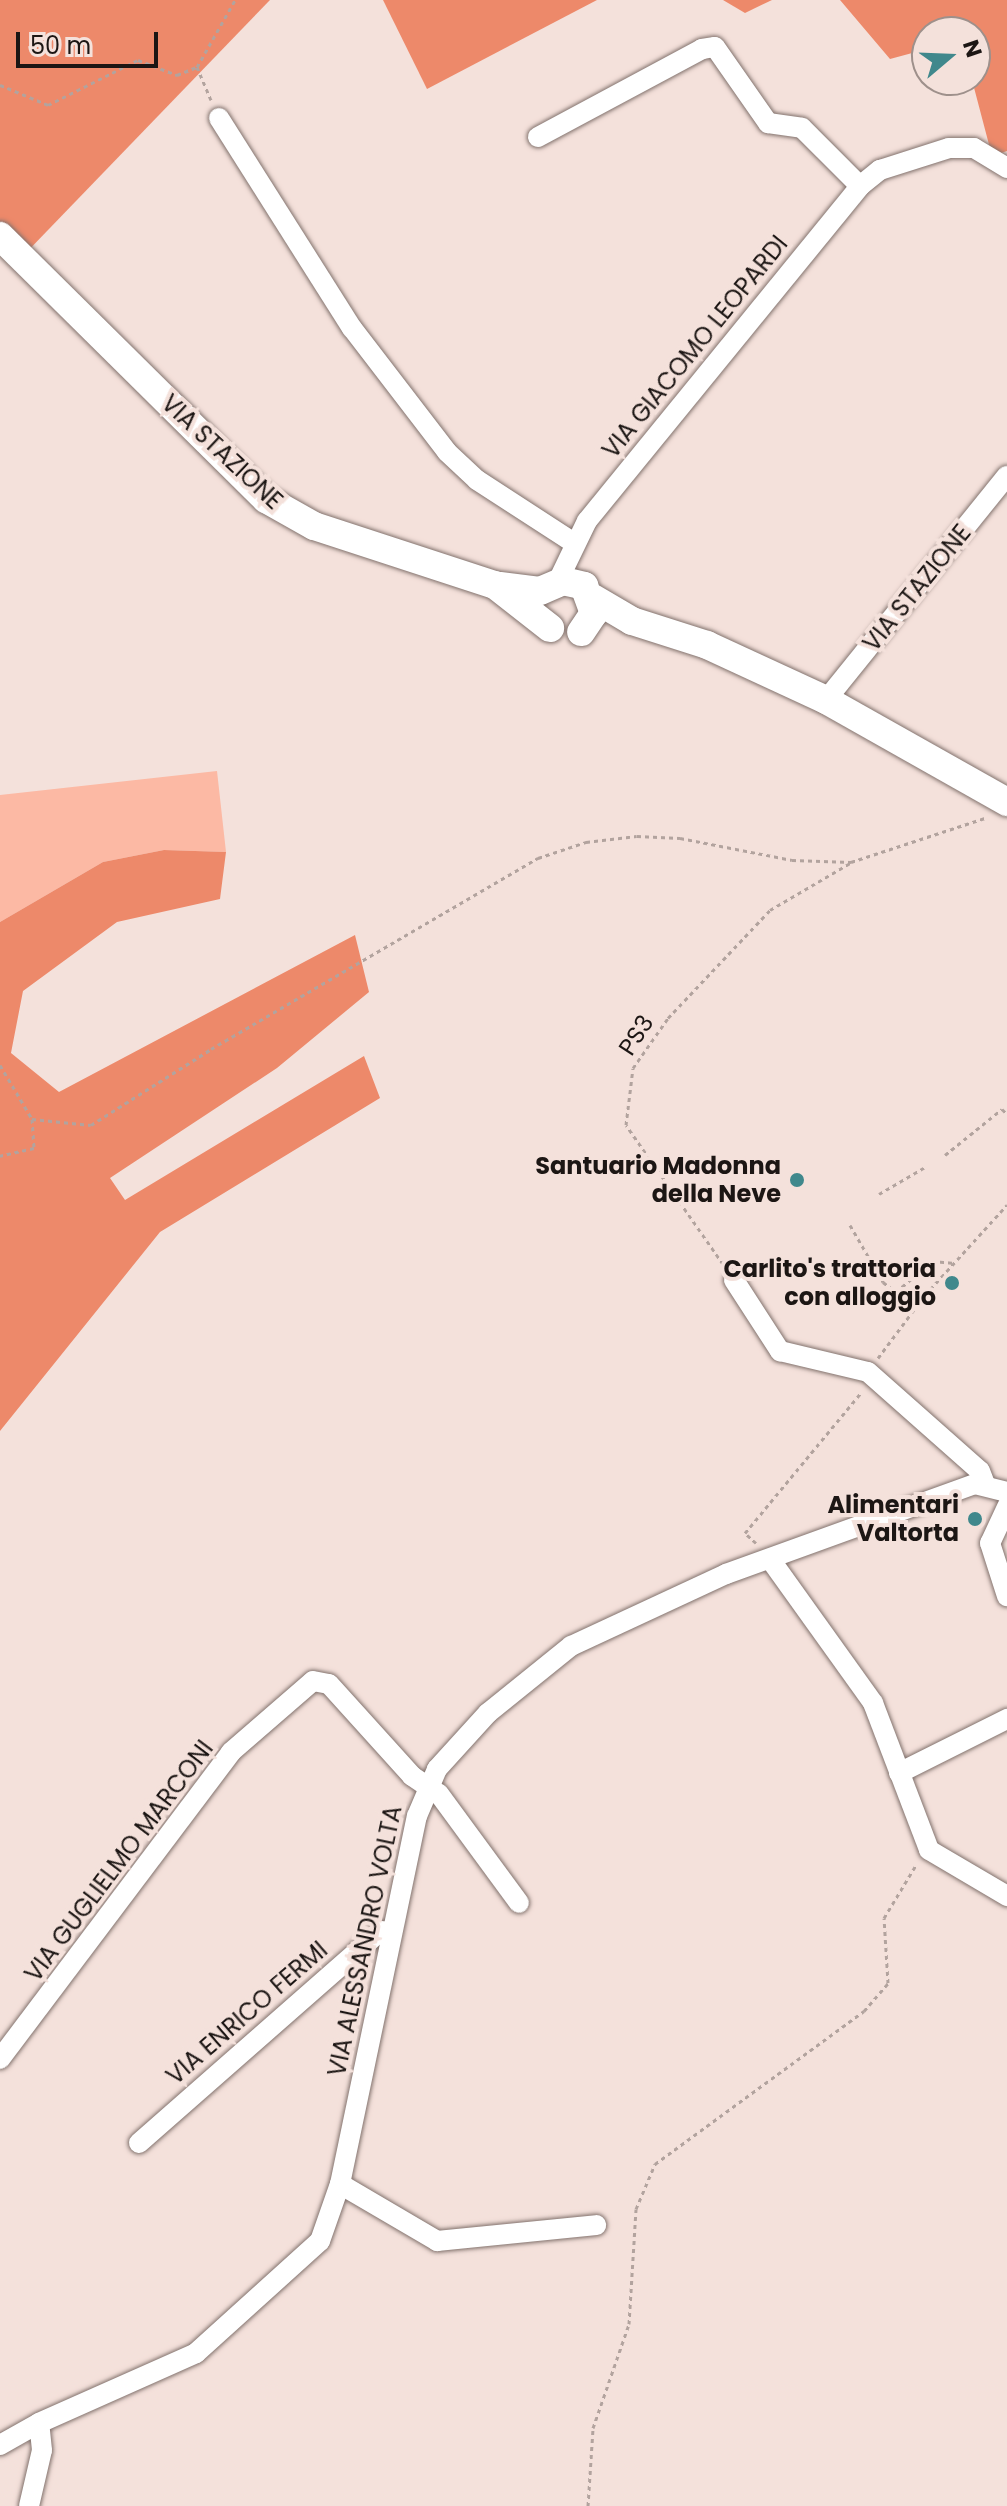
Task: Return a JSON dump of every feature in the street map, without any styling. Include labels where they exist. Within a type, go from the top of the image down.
[{"type":"main road","name":"VIA STAZIONE","points":[[0,236],[266,499],[314,526],[495,585],[529,591],[553,585]]},
{"type":"main road","points":[[645,626],[562,634],[550,628],[540,605],[553,585],[573,581],[645,626],[707,645],[826,700],[1001,808]]},
{"type":"main road","name":"VIA STAZIONE","points":[[495,585],[550,628]]},
{"type":"main road","points":[[581,632],[594,613],[590,594]]},
{"type":"street","points":[[538,137],[702,49],[715,47],[768,123],[802,128],[860,186]]},
{"type":"street","points":[[219,118],[352,328],[447,452],[477,480],[574,543],[590,594]]},
{"type":"street","name":"VIA GIACOMO LEOPARDI","points":[[553,585],[574,543],[860,186],[880,170],[927,151],[974,148],[1002,157]]},
{"type":"street","name":"VIA STAZIONE","points":[[826,700],[1007,476]]},
{"type":"street","points":[[734,1280],[780,1351],[868,1372],[980,1471],[985,1484],[1007,1492]]},
{"type":"street","name":"VIA ALESSANDRO VOLTA","points":[[0,2445],[39,2423],[196,2353],[311,2251],[332,2215],[340,2184],[392,1932],[427,1787],[455,1746],[548,1660],[680,1593],[985,1484]]},
{"type":"street","points":[[1007,1507],[990,1543],[1007,1596]]},
{"type":"street","points":[[770,1559],[857,1676],[929,1850],[1007,1896]]},
{"type":"street","name":"VIA GUGLIELMO MARCONI","points":[[0,2059],[231,1752],[306,1684],[329,1684],[427,1787],[439,1794],[519,1903]]},
{"type":"street","points":[[899,1773],[1007,1719]]},
{"type":"street","name":"VIA ENRICO FERMI","points":[[139,2143],[380,1931],[392,1932]]},
{"type":"street","points":[[340,2184],[437,2241],[596,2225]]},
{"type":"street","points":[[29,2506],[42,2450],[39,2423]]},
{"type":"path","points":[[0,85],[48,105],[138,60],[177,75],[197,67],[235,0]]},
{"type":"path","points":[[197,67],[219,118]]},
{"type":"path","points":[[32,1119],[91,1125],[211,1049],[538,858],[586,842],[637,836],[680,838],[792,860],[851,862],[948,834],[1001,808]]},
{"type":"path","name":"PS3","points":[[734,1280],[626,1125],[633,1068],[668,1018],[770,910],[851,862]]},
{"type":"path","points":[[0,1065],[32,1119],[34,1148],[0,1156]]},
{"type":"path","points":[[945,1155],[1002,1109],[1007,1114]]},
{"type":"path","points":[[879,1194],[925,1167]]},
{"type":"path","points":[[770,1559],[745,1533],[863,1391],[868,1372],[955,1263],[1007,1205]]},
{"type":"path","points":[[850,1225],[883,1282],[896,1292],[932,1261],[955,1263]]},
{"type":"path","points":[[588,2506],[593,2428],[629,2324],[636,2209],[655,2164],[864,2011],[888,1983],[884,1918],[929,1850]]},
{"type":"shaded area","points":[[0,0],[270,0],[21,258],[0,236]]},
{"type":"shaded area","points":[[383,0],[597,0],[427,89]]},
{"type":"shaded area","points":[[723,0],[772,0],[745,13]]},
{"type":"shaded area","points":[[840,0],[1007,0],[1007,151],[992,156],[976,96],[991,96],[991,16],[911,16],[911,53],[890,59]]},
{"type":"shaded area","points":[[217,771],[226,852],[164,850],[103,862],[0,922],[0,795]]},
{"type":"shaded area","points":[[164,850],[226,852],[220,899],[117,922],[23,991],[11,1053],[59,1092],[355,935],[369,992],[277,1068],[110,1178],[125,1200],[364,1056],[380,1098],[160,1232],[0,1431],[0,922],[103,862]]},
{"type":"place","name":"Santuario Madonna della Neve","points":[[797,1180]]},
{"type":"place","name":"Carlito's trattoria con alloggio","points":[[952,1283]]},
{"type":"place","name":"Alimentari Valtorta","points":[[975,1519]]}]
